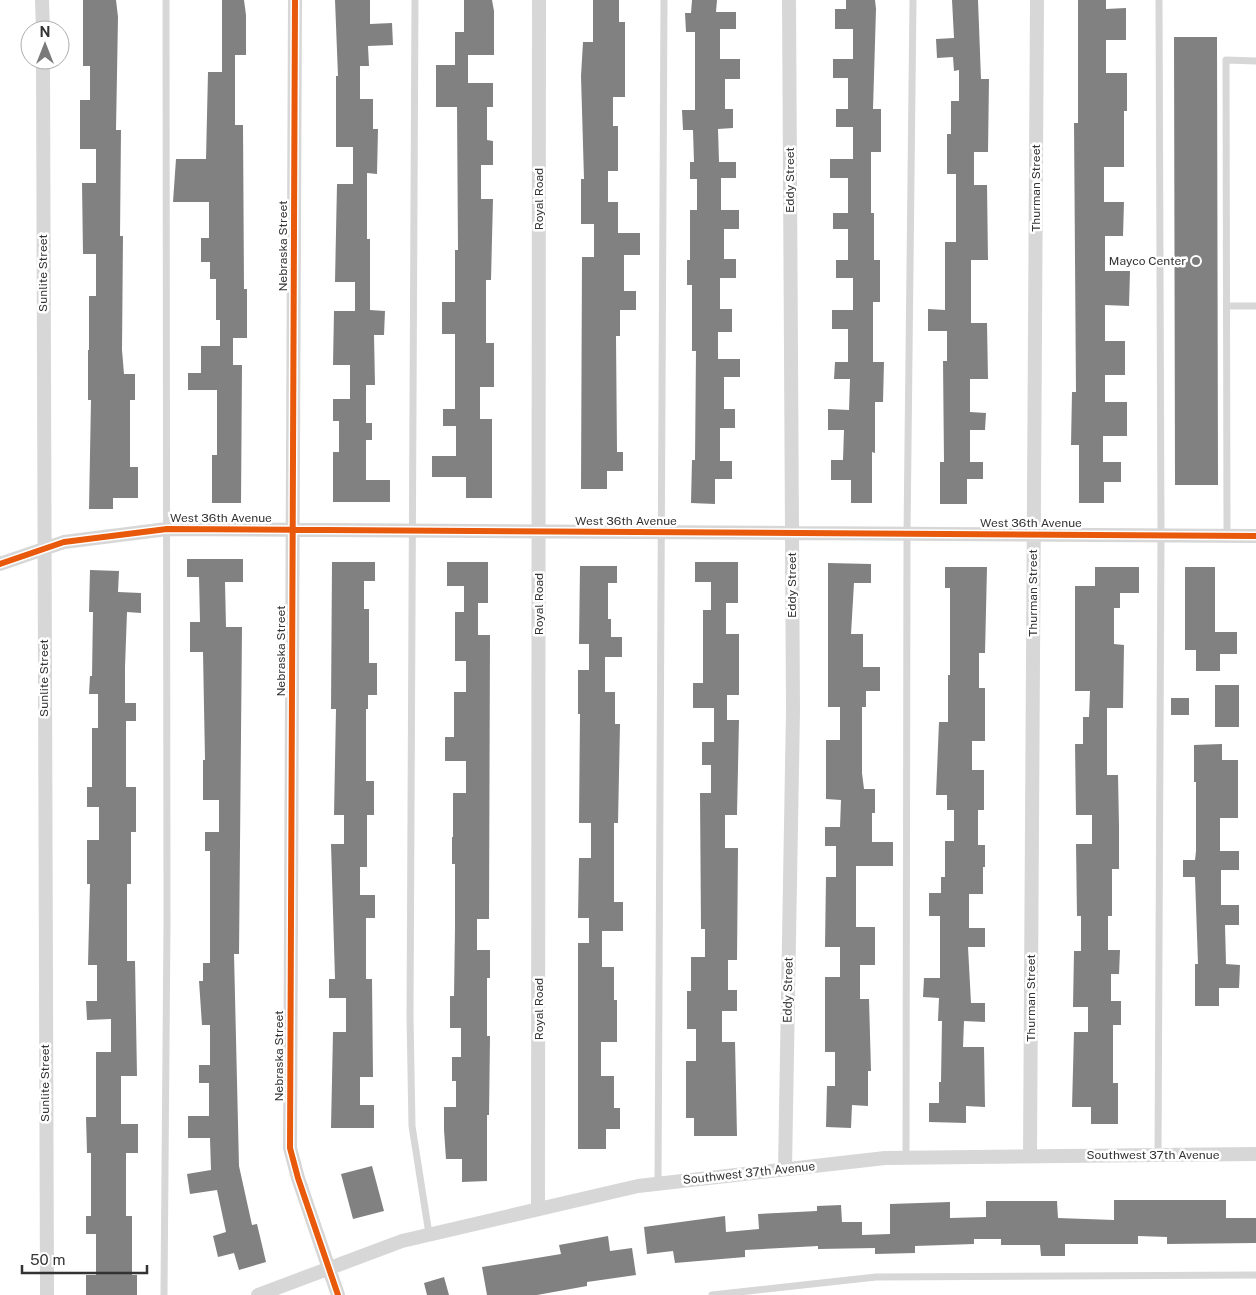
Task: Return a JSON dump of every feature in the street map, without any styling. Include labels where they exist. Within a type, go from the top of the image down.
[{"type":"street","points":[[42,0],[42,20]]},
{"type":"street","name":"Nebraska Street","points":[[295,0],[290,1148],[298,1178],[338,1295]]},
{"type":"street","name":"Royal Road","points":[[538,1209],[539,0]]},
{"type":"street","name":"Eddy Street","points":[[785,1169],[793,710],[789,0]]},
{"type":"street","name":"Thurman Street","points":[[1030,1156],[1037,0]]},
{"type":"street","name":"Sunlite Street","points":[[43,70],[47,1295]]},
{"type":"street","name":"West 36th Avenue","points":[[0,564],[64,542],[167,529],[1256,536]]},
{"type":"street","name":"Southwest 37th Avenue","points":[[258,1295],[402,1240],[638,1186],[885,1158],[1256,1154]]},
{"type":"lane","points":[[164,1295],[167,529],[166,0]]},
{"type":"lane","points":[[415,0],[410,997],[412,1126],[429,1234]]},
{"type":"lane","points":[[658,1184],[664,0]]},
{"type":"lane","points":[[906,1158],[907,534],[913,0]]},
{"type":"lane","points":[[1158,1155],[1161,536],[1159,0]]},
{"type":"lane","points":[[1227,536],[1226,60],[1256,61]]},
{"type":"lane","points":[[1227,306],[1256,306]]},
{"type":"lane","points":[[712,1295],[876,1277],[1256,1275]]},
{"type":"building","points":[[83,0],[116,0],[118,17],[116,130],[121,130],[120,236],[123,236],[122,350],[124,374],[135,374],[135,400],[130,400],[130,467],[138,467],[138,498],[113,498],[113,509],[89,509],[91,400],[88,400],[89,296],[96,296],[96,254],[83,254],[82,183],[96,183],[96,149],[80,149],[80,100],[90,100],[90,66],[83,66]]},
{"type":"building","points":[[222,0],[244,0],[246,15],[246,55],[235,55],[235,125],[243,125],[244,289],[247,289],[247,338],[233,338],[233,365],[242,365],[241,503],[212,503],[212,455],[217,455],[217,390],[188,390],[188,373],[201,373],[201,346],[220,346],[220,320],[216,320],[216,279],[210,279],[210,262],[201,262],[201,238],[209,238],[209,202],[173,202],[176,159],[206,159],[208,72],[222,72]]},
{"type":"building","points":[[335,0],[370,0],[370,24],[392,23],[393,45],[368,46],[369,66],[360,66],[360,99],[373,99],[373,129],[378,129],[377,174],[367,173],[367,239],[370,239],[370,310],[385,311],[384,335],[374,335],[375,385],[366,385],[366,423],[372,423],[372,440],[366,440],[366,480],[390,480],[390,502],[333,502],[333,452],[339,452],[339,421],[333,421],[333,399],[350,399],[350,365],[333,365],[334,311],[355,311],[355,282],[335,282],[337,184],[353,184],[353,147],[336,147],[336,76],[338,76]]},
{"type":"building","points":[[464,0],[492,0],[494,11],[494,55],[468,55],[468,83],[493,83],[493,107],[487,107],[487,140],[493,141],[493,165],[481,165],[481,199],[493,199],[491,280],[486,280],[486,343],[494,343],[494,387],[480,387],[480,419],[492,419],[492,498],[466,498],[466,477],[432,477],[432,456],[456,456],[456,426],[443,426],[443,409],[455,409],[455,334],[442,334],[442,302],[455,302],[455,250],[458,250],[457,107],[436,107],[436,65],[455,65],[455,32],[464,32]]},
{"type":"building","points":[[593,0],[619,0],[619,22],[625,22],[625,97],[613,97],[613,126],[618,126],[618,171],[608,171],[608,202],[618,202],[618,233],[640,233],[640,255],[624,255],[624,291],[636,291],[636,310],[620,310],[620,336],[616,336],[617,452],[623,452],[623,471],[607,471],[607,489],[581,489],[582,257],[594,257],[594,224],[581,224],[581,179],[584,179],[581,76],[583,42],[593,42]]},
{"type":"building","points":[[692,0],[717,0],[716,12],[736,12],[736,29],[720,29],[720,59],[740,59],[740,79],[725,79],[725,109],[733,109],[733,128],[718,129],[719,162],[736,162],[736,178],[721,178],[721,210],[739,210],[739,229],[724,229],[724,259],[736,259],[736,278],[720,278],[720,309],[732,309],[732,332],[718,332],[718,359],[740,359],[740,377],[724,377],[724,409],[735,409],[735,428],[720,428],[720,461],[732,461],[732,479],[715,479],[715,504],[691,503],[692,460],[695,460],[696,351],[692,351],[692,285],[687,285],[687,260],[690,260],[690,210],[697,210],[697,179],[690,179],[690,162],[694,162],[693,130],[683,130],[682,110],[695,110],[695,32],[686,32],[685,13],[691,13]]},
{"type":"building","points":[[846,0],[875,0],[876,9],[873,109],[881,109],[881,152],[871,152],[871,213],[874,213],[874,260],[880,260],[880,302],[873,302],[873,362],[884,362],[883,402],[875,402],[875,453],[872,452],[872,503],[851,503],[851,480],[831,480],[831,460],[843,460],[844,430],[828,430],[828,409],[849,410],[850,379],[834,379],[835,362],[848,362],[848,329],[832,329],[832,310],[853,310],[853,278],[836,278],[836,260],[848,260],[848,229],[833,229],[833,213],[848,213],[848,178],[830,178],[830,159],[853,159],[853,127],[836,127],[836,109],[848,109],[848,78],[833,78],[833,59],[853,59],[853,29],[835,29],[835,9],[846,9]]},
{"type":"building","points":[[952,0],[978,0],[981,79],[989,79],[988,152],[974,152],[974,185],[987,185],[988,260],[971,260],[971,323],[987,323],[988,379],[970,379],[970,412],[986,413],[985,430],[970,430],[970,462],[983,462],[983,479],[967,479],[967,504],[940,504],[940,462],[944,462],[943,361],[947,361],[947,331],[928,331],[928,309],[945,310],[945,242],[956,242],[956,174],[947,174],[947,134],[951,134],[951,101],[959,101],[959,70],[954,71],[953,57],[937,58],[936,39],[954,38]]},
{"type":"building","points":[[1078,0],[1106,0],[1106,9],[1126,8],[1126,40],[1106,40],[1106,73],[1127,73],[1127,111],[1124,111],[1124,167],[1104,167],[1104,202],[1124,202],[1123,236],[1105,236],[1105,271],[1130,271],[1129,306],[1105,305],[1105,341],[1125,341],[1125,375],[1105,375],[1105,402],[1127,402],[1127,436],[1103,436],[1103,462],[1121,462],[1121,482],[1104,482],[1104,503],[1079,503],[1079,445],[1071,445],[1072,392],[1076,392],[1074,123],[1078,123]]},
{"type":"building","name":"Mayco Center","points":[[1174,37],[1217,37],[1218,485],[1175,485]]},
{"type":"building","points":[[187,559],[243,559],[243,582],[225,582],[226,627],[242,627],[239,954],[234,954],[239,1166],[252,1225],[257,1224],[266,1262],[239,1270],[234,1253],[218,1257],[213,1236],[226,1232],[217,1190],[190,1194],[187,1174],[211,1170],[210,1138],[188,1138],[188,1116],[209,1116],[209,1083],[199,1083],[199,1065],[210,1065],[210,1025],[202,1025],[199,981],[203,981],[203,963],[210,963],[210,851],[205,851],[205,832],[219,832],[219,800],[203,800],[203,760],[205,760],[203,652],[190,652],[190,622],[200,622],[199,577],[187,577]]},
{"type":"building","points":[[332,562],[375,562],[375,581],[364,581],[364,609],[369,609],[369,663],[377,663],[377,695],[368,695],[368,709],[366,709],[366,781],[374,781],[374,815],[367,815],[367,867],[360,867],[360,895],[375,895],[375,918],[366,918],[366,979],[372,979],[373,1077],[360,1077],[360,1105],[374,1105],[374,1128],[331,1128],[333,1032],[346,1032],[346,998],[329,998],[329,979],[335,979],[331,844],[344,844],[344,815],[334,815],[336,709],[331,709]]},
{"type":"building","points":[[447,562],[488,562],[488,603],[478,603],[478,635],[490,635],[489,919],[477,919],[477,950],[490,950],[490,978],[487,978],[487,1036],[490,1036],[487,1181],[462,1182],[462,1159],[446,1159],[444,1130],[444,1107],[456,1107],[456,1081],[452,1081],[452,1057],[461,1057],[461,1028],[450,1028],[450,996],[454,996],[455,928],[455,864],[452,864],[453,793],[466,793],[466,761],[445,761],[445,737],[454,737],[454,692],[466,692],[466,661],[455,661],[455,612],[464,612],[464,586],[447,586]]},
{"type":"building","points":[[695,562],[738,562],[738,603],[726,603],[726,634],[739,634],[739,695],[727,695],[727,720],[739,720],[737,815],[725,815],[725,848],[738,848],[737,960],[728,960],[728,990],[737,990],[737,1011],[722,1011],[722,1042],[735,1042],[737,1136],[694,1136],[694,1118],[686,1118],[686,1061],[696,1061],[696,1029],[687,1029],[687,991],[691,991],[691,957],[705,957],[705,929],[701,929],[700,793],[711,793],[711,765],[702,765],[702,742],[714,742],[714,708],[693,708],[693,683],[703,683],[703,610],[711,610],[711,582],[695,582]]},
{"type":"building","points":[[828,563],[871,564],[871,583],[854,583],[851,634],[863,634],[863,667],[880,667],[880,691],[866,691],[866,707],[862,707],[862,773],[864,789],[875,789],[875,813],[872,813],[872,842],[893,842],[893,866],[856,866],[856,927],[875,927],[875,965],[860,965],[860,999],[869,999],[871,1071],[868,1071],[868,1106],[852,1105],[851,1128],[826,1127],[827,1086],[835,1086],[835,1052],[825,1052],[825,977],[840,977],[840,947],[825,947],[826,877],[836,877],[836,846],[825,846],[825,827],[840,827],[841,800],[826,799],[826,740],[840,740],[840,707],[828,707]]},
{"type":"building","points":[[580,566],[617,566],[617,583],[608,583],[608,619],[611,619],[611,637],[622,637],[622,657],[605,657],[605,692],[615,692],[615,724],[620,724],[618,823],[614,823],[614,902],[623,902],[623,931],[602,931],[602,967],[614,967],[614,1000],[617,1000],[617,1042],[601,1042],[601,1076],[614,1076],[614,1108],[620,1108],[620,1129],[606,1129],[606,1149],[578,1149],[578,943],[589,943],[589,918],[578,918],[579,858],[591,858],[591,823],[579,823],[580,714],[578,714],[578,670],[589,670],[589,644],[579,644]]},
{"type":"building","points":[[945,567],[987,567],[985,653],[979,653],[979,688],[985,688],[985,741],[972,741],[972,770],[984,770],[984,810],[978,810],[978,845],[985,845],[985,867],[983,867],[983,894],[969,894],[969,928],[985,928],[985,947],[968,947],[971,1003],[985,1003],[985,1022],[964,1021],[963,1047],[984,1047],[985,1107],[966,1106],[966,1123],[929,1122],[929,1103],[939,1103],[942,1021],[938,1021],[939,998],[923,997],[924,978],[940,978],[940,916],[929,916],[929,893],[941,893],[941,877],[945,877],[945,841],[954,841],[954,810],[947,810],[947,795],[936,795],[939,722],[948,722],[948,675],[950,675],[950,588],[945,588]]},
{"type":"building","points":[[1095,567],[1139,567],[1139,593],[1120,593],[1120,608],[1114,608],[1114,644],[1124,645],[1123,708],[1107,708],[1107,775],[1118,775],[1119,869],[1112,869],[1112,916],[1108,916],[1108,950],[1120,950],[1119,974],[1111,974],[1111,1001],[1121,1001],[1121,1025],[1113,1025],[1113,1083],[1118,1083],[1118,1124],[1091,1124],[1091,1107],[1072,1107],[1074,1032],[1088,1032],[1088,1007],[1073,1007],[1074,951],[1081,951],[1081,916],[1077,916],[1076,844],[1092,844],[1092,815],[1076,815],[1075,744],[1083,744],[1083,717],[1089,717],[1090,691],[1075,691],[1075,586],[1095,586]]},
{"type":"building","points":[[1185,567],[1215,567],[1215,632],[1237,632],[1237,654],[1220,654],[1220,671],[1196,671],[1196,650],[1185,650]]},
{"type":"building","points":[[90,570],[119,571],[118,592],[141,593],[141,613],[127,612],[125,667],[125,703],[136,703],[136,721],[126,721],[126,787],[136,787],[136,832],[131,832],[131,884],[127,884],[127,961],[135,961],[137,1076],[121,1076],[121,1124],[138,1124],[138,1153],[126,1153],[126,1216],[132,1216],[132,1275],[137,1275],[137,1295],[86,1295],[86,1275],[96,1275],[96,1234],[86,1234],[86,1216],[91,1216],[91,1153],[87,1153],[86,1117],[96,1117],[96,1052],[111,1052],[111,1019],[87,1020],[86,1001],[97,1001],[97,965],[88,965],[90,884],[87,884],[87,840],[99,840],[99,807],[87,807],[87,787],[92,787],[92,728],[98,728],[98,694],[89,694],[90,676],[92,676],[93,612],[89,612]]},
{"type":"building","points":[[1215,685],[1239,685],[1239,727],[1215,727]]},
{"type":"building","points":[[1171,698],[1189,698],[1189,715],[1171,715]]},
{"type":"building","points":[[1222,744],[1222,760],[1238,760],[1238,818],[1220,818],[1220,851],[1239,851],[1239,870],[1221,870],[1221,905],[1239,905],[1239,925],[1225,925],[1226,964],[1240,965],[1239,988],[1219,988],[1219,1006],[1195,1006],[1195,964],[1198,964],[1195,877],[1183,877],[1183,860],[1195,860],[1196,851],[1194,745]]},
{"type":"building","points":[[372,1166],[384,1211],[353,1219],[341,1174]]},
{"type":"building","points":[[1114,1200],[1226,1200],[1226,1218],[1256,1218],[1256,1243],[1167,1244],[1167,1237],[1138,1236],[1138,1244],[1065,1244],[1065,1256],[1041,1256],[1040,1245],[1001,1245],[1001,1239],[974,1239],[974,1244],[915,1246],[915,1253],[875,1254],[875,1248],[818,1249],[818,1246],[745,1250],[745,1257],[675,1263],[673,1251],[647,1254],[644,1227],[725,1216],[726,1232],[759,1229],[758,1214],[817,1211],[817,1206],[841,1205],[842,1222],[862,1222],[862,1235],[890,1234],[890,1204],[950,1202],[950,1218],[986,1217],[986,1201],[1057,1201],[1058,1218],[1114,1220]]},
{"type":"building","points":[[608,1236],[610,1251],[632,1248],[636,1275],[587,1282],[587,1286],[537,1295],[487,1295],[482,1267],[561,1254],[559,1245]]},
{"type":"building","points":[[444,1277],[449,1295],[427,1295],[424,1283]]},
{"type":"cycle path","points":[[295,0],[290,1148],[298,1178],[338,1295]]},
{"type":"cycle path","points":[[0,564],[64,542],[167,529],[1256,536]]},
{"type":"place","name":"Mayco Center","points":[[1196,261]]}]
